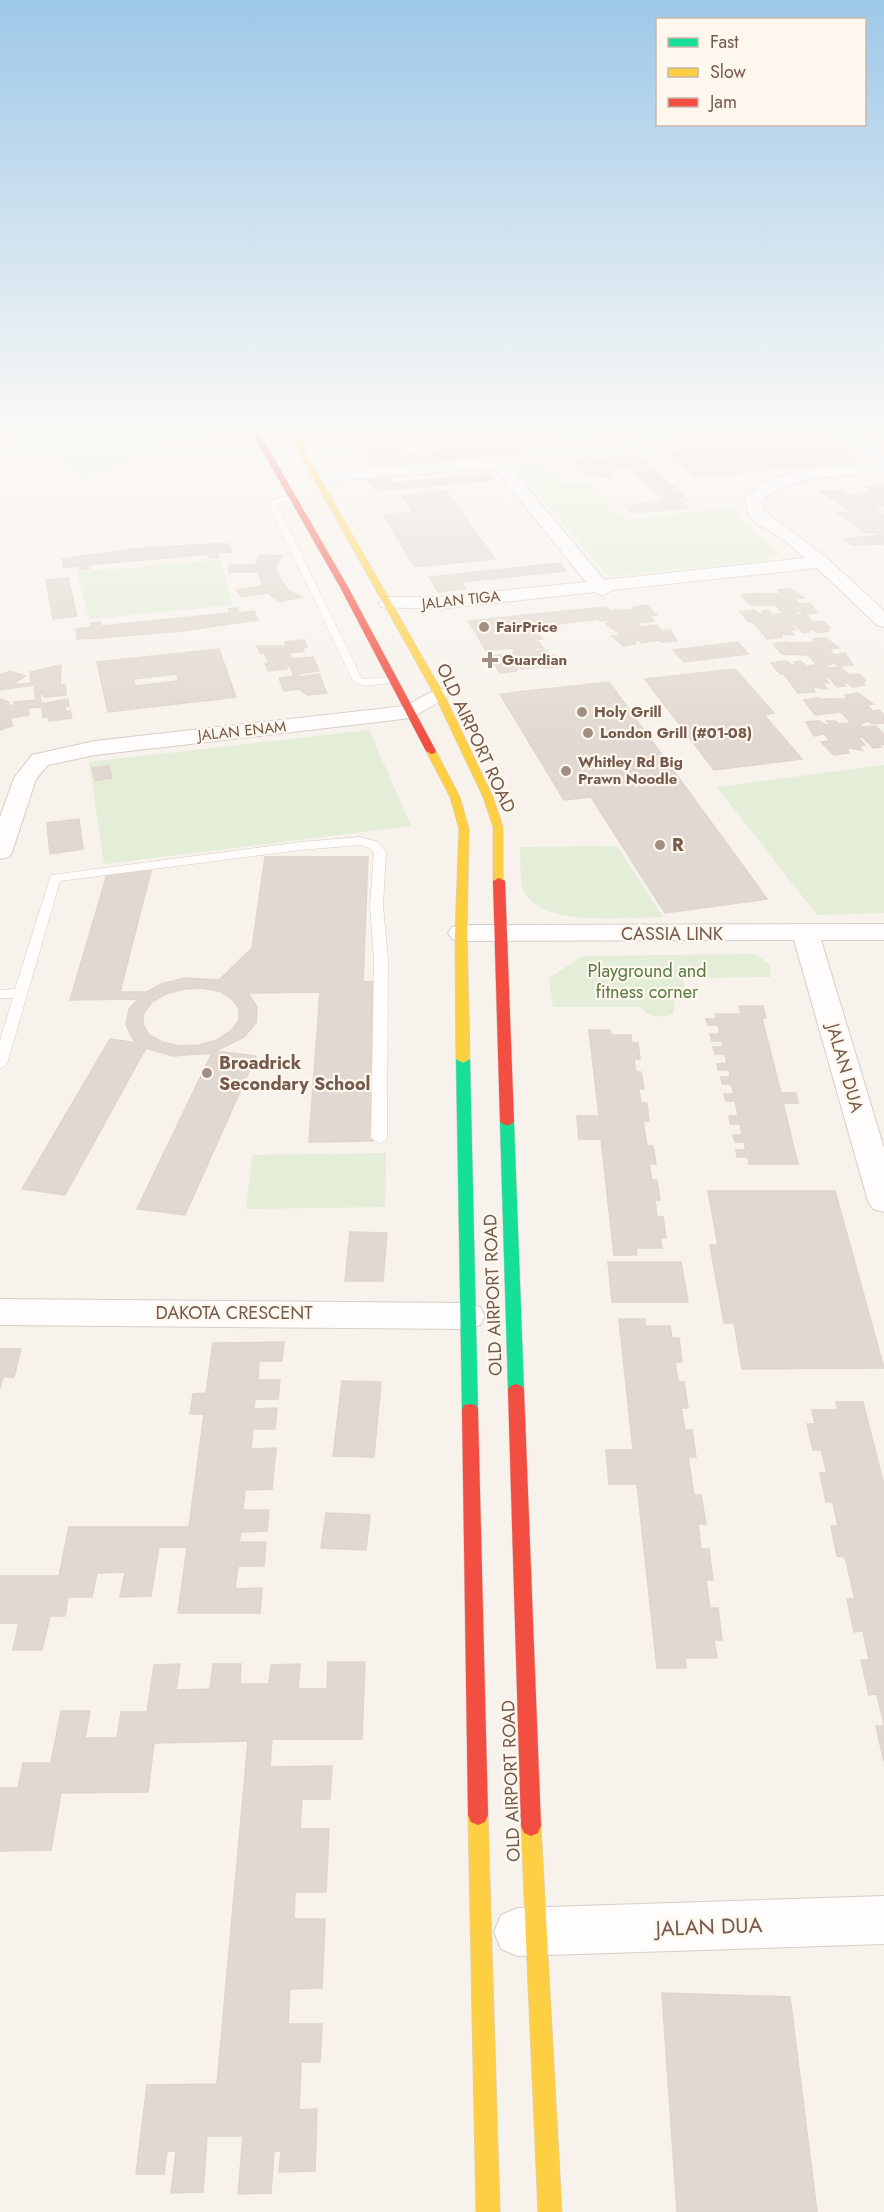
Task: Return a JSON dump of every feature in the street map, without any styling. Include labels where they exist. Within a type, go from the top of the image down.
[{"type":"main road","name":"OLD AIRPORT ROAD","points":[[314,532],[411,712],[460,812],[464,829],[461,933],[480,1932],[488,2212]]},
{"type":"main road","name":"OLD AIRPORT ROAD","points":[[348,532],[439,694],[488,797],[498,827],[499,934],[502,957],[534,1932],[550,2212]]},
{"type":"street","points":[[556,532],[601,587]]},
{"type":"street","points":[[770,532],[884,621]]},
{"type":"street","points":[[816,566],[884,638]]},
{"type":"street","name":"JALAN TIGA","points":[[388,603],[438,603],[816,566]]},
{"type":"street","name":"JALAN TIGA","points":[[399,622],[416,612],[601,587]]},
{"type":"street","name":"JALAN ENAM","points":[[0,852],[25,778],[40,760],[95,748],[411,712],[439,694]]},
{"type":"street","name":"CASSIA LINK","points":[[461,933],[806,934],[884,932]]},
{"type":"street","name":"JALAN DUA","points":[[806,934],[884,1201]]},
{"type":"street","name":"DAKOTA CRESCENT","points":[[0,1312],[468,1316]]},
{"type":"street","name":"JALAN DUA","points":[[480,1932],[884,1920]]},
{"type":"lane","points":[[286,532],[358,681],[364,683],[393,680]]},
{"type":"lane","points":[[0,1064],[55,878],[301,846],[360,841],[374,845],[380,852],[376,897],[377,940],[381,959],[379,1138]]},
{"type":"lane","points":[[0,994],[22,993]]},
{"type":"green space","points":[[570,532],[755,532],[778,553],[762,561],[616,576],[605,574]]},
{"type":"green space","points":[[221,560],[232,605],[89,619],[77,572]]},
{"type":"green space","points":[[369,730],[411,826],[104,864],[89,762]]},
{"type":"green space","points":[[884,765],[884,913],[817,915],[717,787]]},
{"type":"green space","points":[[617,846],[663,917],[609,919],[568,916],[550,912],[535,904],[525,893],[521,877],[520,847]]},
{"type":"green space","name":"Playground and fitness corner","points":[[755,954],[770,965],[771,977],[683,978],[685,992],[672,992],[675,1005],[673,1014],[651,1015],[640,1007],[553,1007],[549,978],[583,956]]},
{"type":"green space","points":[[386,1153],[385,1207],[246,1209],[252,1155]]},
{"type":"building","points":[[394,532],[476,532],[495,559],[415,567]]},
{"type":"building","points":[[876,532],[884,532],[884,544],[852,545],[844,539],[879,535]]},
{"type":"building","points":[[229,544],[232,552],[217,553],[219,557],[210,558],[209,554],[88,565],[89,569],[80,570],[79,566],[64,568],[62,559],[133,549]]},
{"type":"building","points":[[260,555],[282,556],[277,563],[276,572],[289,591],[302,597],[279,602],[268,593],[242,597],[236,590],[263,586],[258,572],[229,572],[229,565],[255,565]]},
{"type":"building","points":[[560,563],[566,571],[461,582],[465,589],[438,592],[429,577]]},
{"type":"building","points":[[68,578],[77,616],[53,619],[46,580]]},
{"type":"building","points":[[791,589],[804,598],[794,599],[799,604],[810,603],[817,613],[804,614],[799,611],[792,614],[806,615],[813,622],[823,621],[830,628],[826,628],[829,631],[818,633],[812,629],[808,630],[810,632],[803,633],[795,624],[791,625],[796,629],[790,630],[794,635],[781,634],[782,637],[767,639],[753,622],[749,622],[740,612],[754,610],[764,614],[762,611],[768,610],[773,615],[783,613],[775,605],[750,605],[741,595],[755,593],[764,596],[761,594],[780,594],[778,590]]},
{"type":"building","points":[[646,605],[657,615],[650,616],[654,621],[637,623],[640,627],[657,625],[661,631],[670,630],[677,641],[662,642],[653,639],[655,641],[641,643],[639,640],[635,641],[636,644],[623,646],[612,636],[622,635],[611,628],[619,627],[608,626],[606,623],[612,622],[610,620],[600,621],[594,608],[606,607],[616,612],[614,610],[634,610],[633,607]]},
{"type":"building","points":[[238,608],[239,613],[254,611],[258,620],[182,631],[77,639],[76,629],[92,627],[91,623],[100,622],[101,626],[230,613],[228,609]]},
{"type":"building","points":[[594,608],[598,619],[492,632],[493,634],[477,635],[468,621]]},
{"type":"building","points":[[532,629],[543,639],[532,640],[539,642],[543,648],[534,648],[536,651],[546,650],[548,653],[542,654],[544,656],[554,655],[559,662],[555,663],[558,667],[544,668],[535,664],[538,667],[523,669],[517,667],[517,671],[500,673],[490,656],[515,653],[512,648],[486,651],[477,635],[493,634],[502,637],[500,634],[520,634],[520,631]]},
{"type":"building","points":[[826,638],[839,648],[829,649],[834,655],[845,653],[853,665],[839,666],[833,663],[826,666],[828,668],[841,667],[848,675],[859,674],[866,681],[862,682],[865,685],[853,687],[843,683],[845,686],[837,687],[829,677],[825,678],[829,683],[823,683],[827,689],[813,687],[815,692],[798,693],[784,674],[780,674],[771,663],[786,661],[796,665],[794,662],[801,661],[806,666],[817,665],[808,655],[782,654],[773,644],[787,642],[797,645],[794,643],[814,643],[813,639]]},
{"type":"building","points":[[304,640],[307,647],[303,647],[304,651],[289,653],[292,659],[313,657],[319,671],[298,674],[299,677],[319,674],[327,693],[307,695],[299,689],[284,691],[279,678],[294,676],[290,666],[286,666],[287,669],[268,671],[265,664],[269,663],[257,646],[286,646],[285,642]]},
{"type":"building","points":[[738,642],[748,654],[684,662],[673,650]]},
{"type":"building","points":[[219,649],[236,697],[108,712],[97,662]],"holes":[[[177,674],[178,681],[135,686],[133,679]]]},
{"type":"building","points":[[61,665],[60,685],[65,684],[66,695],[44,697],[44,694],[40,694],[41,704],[68,699],[69,706],[65,706],[66,712],[70,711],[72,718],[49,721],[48,717],[43,717],[42,707],[28,708],[29,715],[11,718],[12,726],[0,730],[0,699],[9,702],[9,706],[14,705],[14,702],[36,700],[34,685],[0,690],[0,675],[10,671],[25,676],[12,685],[31,683],[30,672]]},
{"type":"building","points":[[735,669],[774,713],[764,715],[802,759],[714,770],[645,679]]},
{"type":"building","points":[[609,682],[767,899],[665,913],[591,797],[564,800],[500,694]]},
{"type":"building","points":[[858,693],[873,704],[867,705],[873,711],[879,710],[884,715],[884,723],[874,724],[867,721],[860,724],[862,727],[875,726],[884,734],[884,745],[878,744],[881,747],[873,748],[863,737],[858,738],[865,745],[858,746],[862,750],[847,748],[849,753],[834,755],[821,742],[830,741],[825,734],[814,736],[806,722],[819,721],[826,725],[831,725],[827,721],[835,721],[839,724],[851,723],[841,712],[815,715],[804,700],[847,699],[845,695]]},
{"type":"building","points":[[109,766],[112,778],[95,781],[92,768]]},
{"type":"building","points":[[79,819],[83,849],[50,854],[47,823]]},
{"type":"building","points":[[265,857],[368,857],[363,982],[378,981],[373,1141],[309,1142],[320,992],[248,993],[257,1007],[256,1023],[244,1037],[216,1051],[256,1056],[185,1215],[137,1209],[212,1053],[173,1056],[146,1048],[65,1195],[22,1189],[110,1039],[138,1043],[133,1039],[126,1025],[129,1009],[138,999],[70,1000],[108,871],[151,871],[120,992],[147,992],[161,984],[185,978],[219,980],[252,948]],"holes":[[[202,988],[219,991],[232,999],[239,1008],[239,1020],[231,1031],[217,1040],[199,1045],[179,1046],[162,1042],[149,1035],[143,1024],[144,1013],[152,1002],[166,994],[184,989]]]},
{"type":"building","points":[[739,1006],[763,1006],[766,1018],[762,1018],[781,1093],[796,1093],[798,1103],[783,1103],[798,1164],[749,1164],[748,1157],[737,1157],[736,1150],[746,1150],[744,1142],[735,1142],[733,1135],[742,1135],[740,1124],[730,1124],[729,1116],[738,1116],[735,1101],[726,1101],[724,1094],[734,1094],[731,1084],[722,1084],[721,1077],[730,1077],[729,1070],[718,1070],[717,1064],[727,1063],[725,1054],[715,1054],[713,1047],[723,1047],[722,1041],[712,1041],[710,1034],[720,1034],[718,1025],[708,1025],[706,1019],[717,1019],[715,1014],[741,1014]]},
{"type":"building","points":[[589,1030],[610,1030],[611,1035],[631,1035],[632,1043],[638,1043],[640,1059],[634,1059],[636,1072],[641,1072],[644,1089],[639,1089],[641,1103],[647,1103],[649,1121],[643,1121],[647,1146],[653,1146],[656,1164],[649,1164],[652,1180],[657,1180],[660,1200],[655,1200],[657,1217],[663,1217],[666,1238],[660,1237],[662,1248],[636,1248],[637,1255],[614,1255],[601,1139],[579,1139],[577,1116],[599,1116]]},
{"type":"building","points":[[708,1191],[835,1191],[884,1368],[742,1369],[734,1323],[724,1323],[710,1245],[718,1245]]},
{"type":"building","points":[[350,1232],[387,1233],[383,1281],[345,1281]]},
{"type":"building","points":[[608,1262],[681,1262],[688,1302],[612,1302]]},
{"type":"building","points":[[619,1319],[645,1319],[645,1326],[670,1326],[672,1338],[679,1338],[682,1362],[675,1362],[678,1382],[684,1382],[688,1408],[681,1408],[685,1430],[692,1430],[696,1457],[688,1457],[694,1495],[701,1495],[706,1524],[698,1524],[701,1549],[709,1549],[713,1580],[706,1580],[710,1608],[718,1608],[722,1640],[714,1640],[717,1658],[685,1658],[686,1668],[657,1668],[637,1484],[609,1484],[606,1450],[633,1450]]},
{"type":"building","points":[[284,1342],[282,1361],[259,1361],[258,1380],[280,1380],[278,1399],[255,1399],[254,1409],[277,1408],[275,1429],[253,1429],[251,1449],[276,1448],[272,1489],[245,1490],[243,1510],[269,1510],[267,1531],[241,1532],[239,1542],[266,1542],[264,1566],[238,1566],[235,1589],[262,1588],[260,1613],[178,1613],[187,1547],[159,1547],[151,1596],[120,1597],[125,1572],[97,1573],[92,1597],[68,1597],[65,1616],[50,1616],[42,1650],[13,1650],[19,1623],[0,1623],[0,1576],[59,1576],[69,1527],[189,1527],[204,1414],[190,1414],[193,1394],[206,1393],[213,1343]]},
{"type":"building","points":[[0,1349],[21,1349],[14,1377],[3,1377],[0,1388]]},
{"type":"building","points":[[342,1381],[381,1382],[374,1457],[333,1456]]},
{"type":"building","points":[[836,1402],[863,1402],[884,1485],[884,1725],[877,1694],[869,1695],[861,1660],[869,1660],[863,1631],[854,1632],[847,1599],[855,1599],[845,1557],[837,1556],[831,1526],[838,1526],[833,1502],[826,1502],[820,1473],[827,1473],[821,1450],[813,1450],[807,1424],[815,1424],[812,1410],[838,1410]]},
{"type":"building","points":[[326,1513],[370,1515],[366,1550],[321,1548]]},
{"type":"building","points":[[328,1662],[365,1662],[362,1739],[272,1739],[270,1767],[332,1766],[330,1799],[302,1799],[300,1829],[329,1829],[326,1892],[295,1892],[294,1919],[325,1919],[322,1988],[290,1989],[288,2024],[322,2024],[320,2062],[301,2062],[299,2110],[317,2109],[315,2171],[279,2172],[281,2151],[274,2151],[271,2193],[238,2194],[243,2136],[207,2136],[203,2192],[171,2193],[176,2151],[167,2151],[164,2174],[136,2174],[147,2085],[217,2084],[248,1741],[154,1743],[148,1792],[61,1793],[51,1850],[0,1851],[0,1788],[18,1788],[23,1763],[51,1763],[61,1711],[90,1711],[85,1738],[117,1738],[121,1712],[147,1712],[154,1665],[180,1664],[176,1690],[210,1689],[213,1664],[241,1664],[240,1684],[269,1684],[271,1665],[300,1664],[298,1689],[327,1689]]},
{"type":"building","points":[[876,1726],[884,1726],[884,1762]]},
{"type":"building","points":[[662,1993],[790,1997],[817,2212],[677,2212]]},
{"type":"traffic: fast","points":[[463,1059],[470,1410]]},
{"type":"traffic: fast","points":[[507,1122],[516,1390]]},
{"type":"traffic: slow","points":[[347,532],[440,696],[488,797],[498,827],[499,881]]},
{"type":"traffic: slow","points":[[431,751],[455,797],[464,829],[461,933],[463,1059]]},
{"type":"traffic: slow","points":[[478,1815],[488,2212]]},
{"type":"traffic: slow","points":[[531,1826],[550,2212]]},
{"type":"traffic: jam","points":[[313,532],[431,751]]},
{"type":"traffic: jam","points":[[499,881],[507,1122]]},
{"type":"traffic: jam","points":[[516,1390],[531,1826]]},
{"type":"traffic: jam","points":[[470,1410],[478,1815]]},
{"type":"place","name":"FairPrice","points":[[484,627]]},
{"type":"place","name":"Guardian","points":[[490,660]]},
{"type":"place","name":"Holy Grill","points":[[582,712]]},
{"type":"place","name":"London Grill (#01-08)","points":[[588,733]]},
{"type":"place","name":"Whitley Rd Big Prawn Noodle","points":[[566,771]]},
{"type":"place","name":"R","points":[[660,845]]},
{"type":"place","name":"Broadrick Secondary School","points":[[207,1073]]}]
